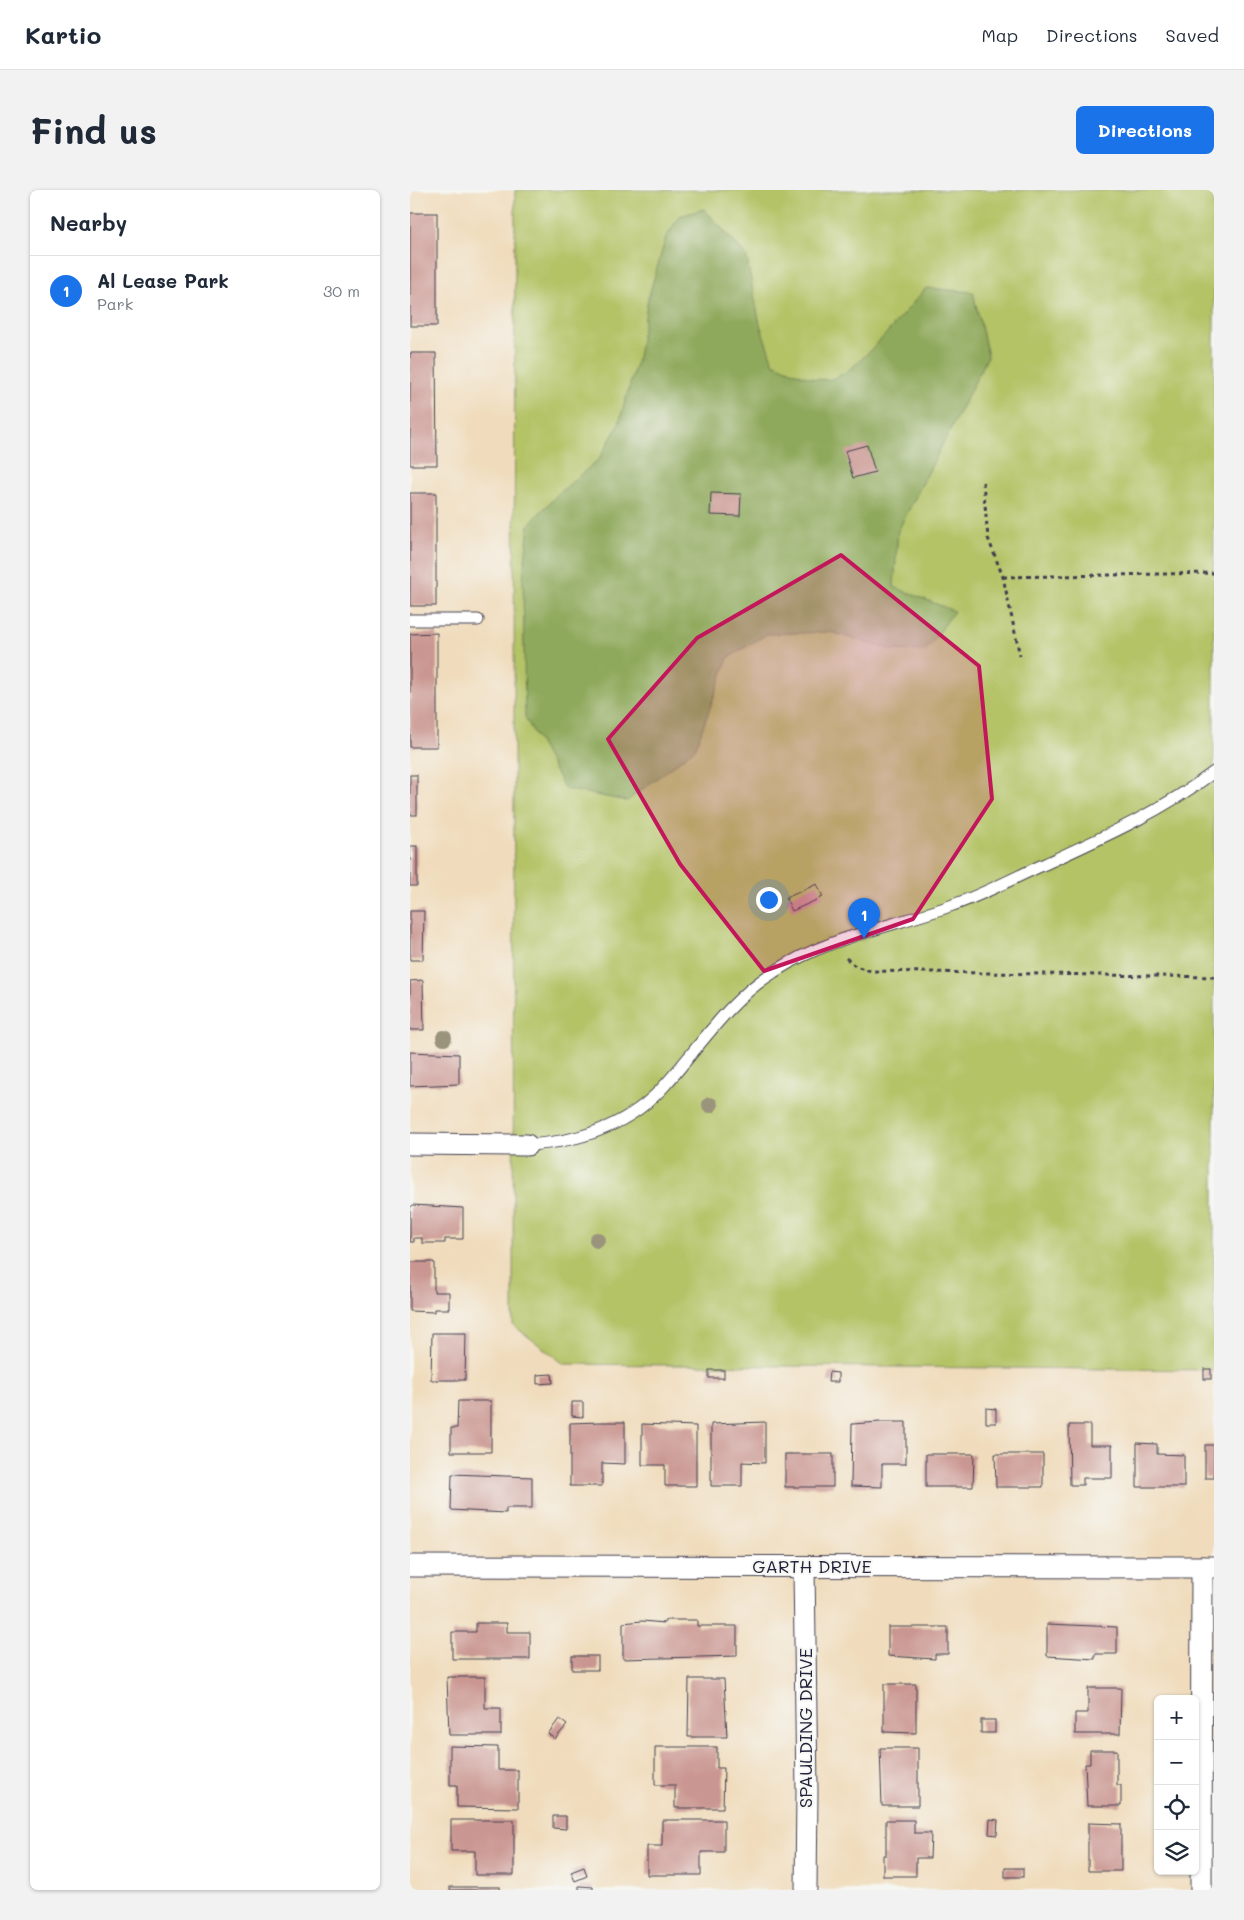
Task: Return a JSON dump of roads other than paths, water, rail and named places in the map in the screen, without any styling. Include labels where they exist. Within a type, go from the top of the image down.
[{"type":"street","points":[[410,1144],[527,1145]]},
{"type":"street","name":"GARTH DRIVE","points":[[410,1566],[1208,1567]]},
{"type":"street","name":"SPAULDING DRIVE","points":[[804,1567],[807,1792],[806,1890]]},
{"type":"street","points":[[1201,1890],[1208,1567]]},
{"type":"lane","points":[[410,620],[478,620]]},
{"type":"lane","points":[[527,1145],[574,1139],[600,1131],[622,1120],[665,1086],[725,1014],[748,991],[793,960],[832,943],[948,907],[994,889],[1136,823],[1188,792],[1214,772]]},
{"type":"place","name":"Al Lease Park","points":[[864,939]]}]
